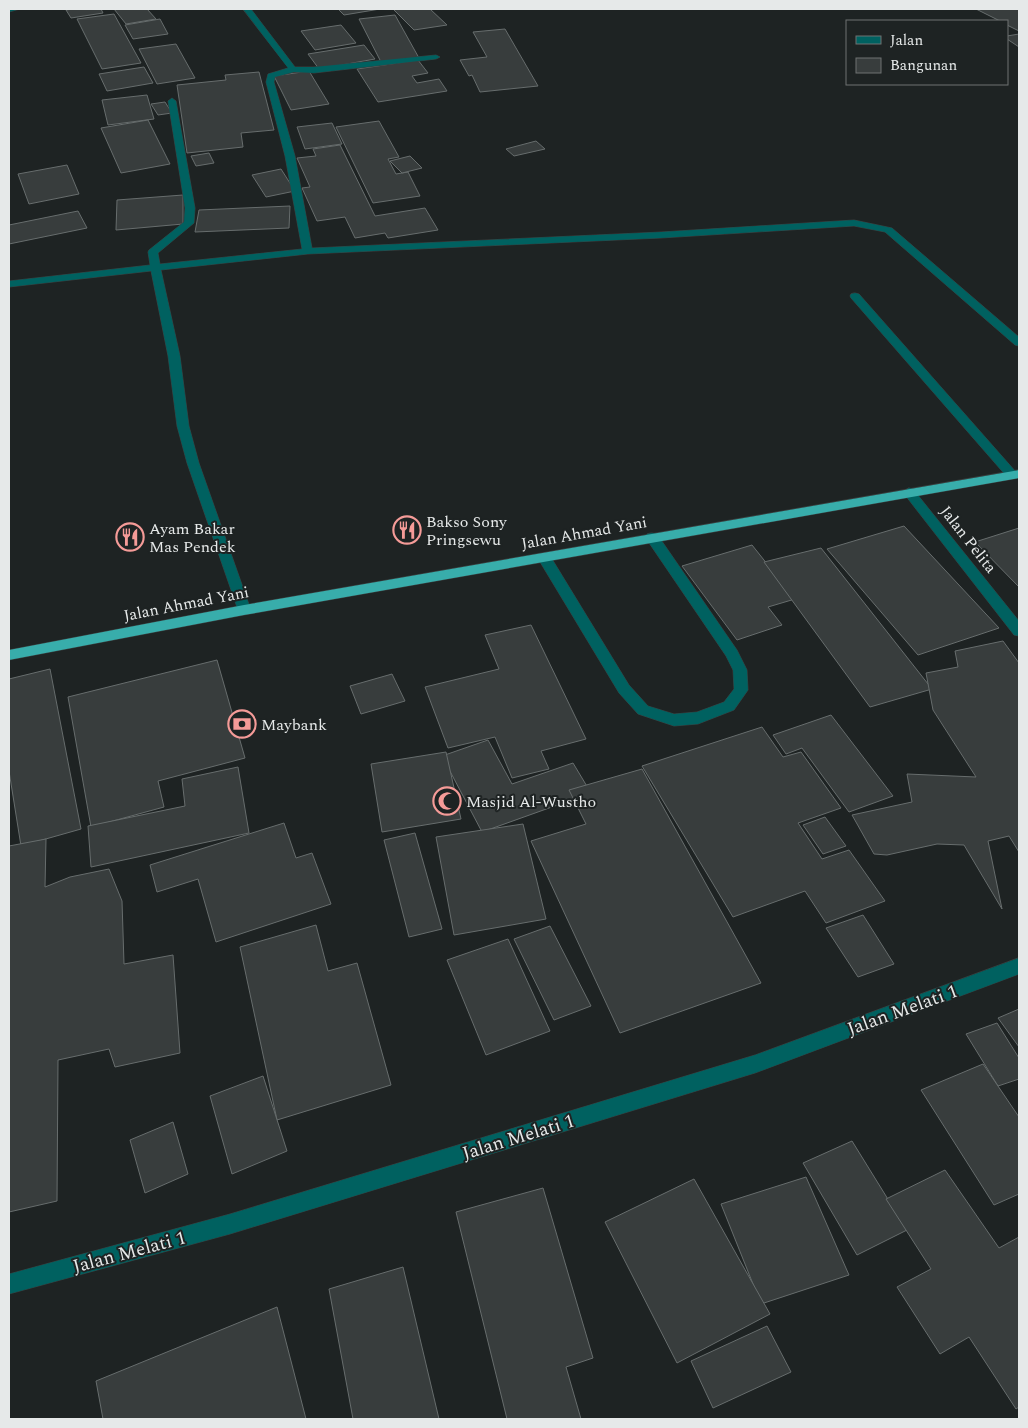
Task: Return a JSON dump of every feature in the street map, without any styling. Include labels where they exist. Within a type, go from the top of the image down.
[{"type":"highway","name":"Jalan Ahmad Yani","points":[[9,655],[244,610],[1016,474]]},
{"type":"street","points":[[9,10],[16,9]]},
{"type":"street","points":[[247,9],[293,69]]},
{"type":"street","points":[[308,251],[290,156],[270,82],[271,76],[293,69],[314,70],[436,57]]},
{"type":"street","points":[[172,101],[190,208],[189,224],[153,252],[155,267],[174,356],[183,426],[193,462],[244,610]]},
{"type":"street","points":[[9,284],[308,251],[661,235],[854,223],[888,230],[1019,343]]},
{"type":"street","points":[[855,296],[1016,474]]},
{"type":"street","name":"Jalan Pelita","points":[[909,492],[1019,631]]},
{"type":"street","points":[[544,557],[624,690],[643,710],[674,720],[698,718],[729,706],[741,690],[740,670],[732,654],[652,538]]},
{"type":"street","name":"Jalan Melati 1","points":[[9,1284],[230,1224],[755,1064],[1019,966]]},
{"type":"building","points":[[101,9],[103,13],[71,18],[66,10]]},
{"type":"building","points":[[114,9],[147,9],[156,19],[126,24]]},
{"type":"building","points":[[338,9],[380,9],[344,15]]},
{"type":"building","points":[[393,9],[430,9],[447,25],[414,30]]},
{"type":"building","points":[[976,9],[1019,9],[1019,31],[1008,26],[1008,20],[998,20]]},
{"type":"building","points":[[114,14],[141,63],[102,69],[77,19]]},
{"type":"building","points":[[395,15],[419,58],[381,62],[359,19]]},
{"type":"building","points":[[160,19],[168,34],[133,39],[125,25]]},
{"type":"building","points":[[341,25],[356,43],[315,50],[301,31]]},
{"type":"building","points":[[505,29],[538,86],[480,92],[472,75],[469,76],[460,60],[487,57],[473,32]]},
{"type":"building","points":[[1019,34],[1019,47],[1008,40],[1008,36]]},
{"type":"building","points":[[176,44],[195,78],[157,84],[139,49]]},
{"type":"building","points":[[364,45],[375,59],[319,69],[308,54]]},
{"type":"building","points":[[418,60],[428,73],[412,76],[417,83],[439,79],[447,91],[378,102],[357,69]]},
{"type":"building","points":[[144,67],[153,83],[107,91],[99,74]]},
{"type":"building","points":[[309,71],[329,104],[291,110],[274,76]]},
{"type":"building","points":[[259,72],[274,130],[241,133],[243,147],[187,153],[177,85],[226,80],[225,75]]},
{"type":"building","points":[[147,95],[154,119],[108,125],[102,100]]},
{"type":"building","points":[[165,102],[172,113],[158,115],[151,104]]},
{"type":"building","points":[[148,120],[170,164],[121,173],[101,128]]},
{"type":"building","points":[[379,121],[399,157],[388,159],[396,174],[408,172],[420,196],[373,203],[336,127]]},
{"type":"building","points":[[332,123],[342,144],[305,149],[297,127]]},
{"type":"building","points":[[536,141],[545,149],[514,156],[506,149]]},
{"type":"building","points":[[340,145],[375,216],[425,208],[438,230],[388,238],[385,233],[355,238],[345,217],[317,221],[302,188],[310,187],[297,158],[316,156],[313,149]]},
{"type":"building","points":[[209,153],[214,163],[196,166],[191,156]]},
{"type":"building","points":[[410,156],[422,168],[402,173],[390,161]]},
{"type":"building","points":[[67,165],[79,194],[29,204],[18,174]]},
{"type":"building","points":[[281,169],[295,191],[266,197],[252,175]]},
{"type":"building","points":[[183,195],[183,224],[116,230],[117,200]]},
{"type":"building","points":[[290,206],[289,228],[195,232],[199,210]]},
{"type":"building","points":[[78,211],[87,228],[9,244],[9,225]]},
{"type":"building","points":[[904,526],[999,628],[918,655],[827,549]]},
{"type":"building","points":[[1019,528],[1019,587],[975,542]]},
{"type":"building","points":[[752,545],[795,599],[768,607],[782,625],[737,640],[682,566]]},
{"type":"building","points":[[821,548],[932,689],[870,707],[764,562]]},
{"type":"building","points":[[531,625],[586,739],[541,751],[549,769],[512,778],[495,737],[448,748],[425,687],[499,669],[485,635]]},
{"type":"building","points":[[1003,641],[1019,663],[1019,852],[1009,836],[988,841],[1002,909],[964,845],[937,844],[887,855],[874,854],[852,815],[912,802],[907,774],[976,777],[933,710],[926,673],[958,667],[955,651]]},
{"type":"building","points":[[217,660],[245,758],[158,781],[164,807],[91,827],[68,697]]},
{"type":"building","points":[[50,669],[81,829],[21,846],[9,771],[9,679]]},
{"type":"building","points":[[392,674],[405,701],[361,714],[350,686]]},
{"type":"building","points":[[831,715],[893,796],[849,812],[802,748],[786,754],[773,735]]},
{"type":"building","points":[[762,727],[783,757],[801,752],[841,808],[798,823],[822,859],[849,850],[885,901],[826,923],[805,891],[733,917],[642,766]]},
{"type":"building","points":[[488,740],[512,784],[573,763],[591,793],[482,832],[442,756]]},
{"type":"building","points":[[446,752],[461,819],[382,832],[371,764]]},
{"type":"building","points":[[238,767],[249,833],[91,867],[88,826],[185,806],[182,779]]},
{"type":"building","points":[[642,769],[761,983],[620,1033],[531,841],[586,824],[569,790]]},
{"type":"building","points":[[825,817],[846,846],[823,854],[803,825]]},
{"type":"building","points":[[284,823],[296,858],[312,853],[331,904],[216,942],[198,879],[157,892],[150,865]]},
{"type":"building","points":[[523,824],[546,919],[454,935],[436,837]]},
{"type":"building","points":[[415,833],[442,929],[409,937],[384,840]]},
{"type":"building","points":[[46,839],[45,887],[70,877],[109,869],[122,901],[124,964],[173,955],[180,1053],[115,1067],[109,1049],[58,1060],[57,1201],[9,1212],[9,846]]},
{"type":"building","points":[[863,915],[894,964],[858,977],[826,928]]},
{"type":"building","points":[[316,925],[328,971],[357,963],[391,1085],[277,1120],[240,947]]},
{"type":"building","points":[[550,926],[591,1006],[554,1020],[514,939]]},
{"type":"building","points":[[508,939],[550,1031],[486,1055],[447,960]]},
{"type":"building","points":[[1019,1009],[1019,1047],[998,1018]]},
{"type":"building","points":[[997,1023],[1019,1058],[1019,1079],[998,1086],[966,1034]]},
{"type":"building","points":[[983,1064],[1019,1117],[1019,1194],[994,1205],[921,1090]]},
{"type":"building","points":[[263,1076],[287,1151],[232,1174],[210,1096]]},
{"type":"building","points":[[173,1122],[188,1174],[145,1193],[130,1140]]},
{"type":"building","points":[[852,1141],[907,1230],[857,1255],[803,1163]]},
{"type":"building","points":[[945,1170],[999,1248],[1019,1237],[1019,1407],[1016,1409],[969,1337],[940,1354],[897,1287],[931,1269],[886,1199]]},
{"type":"building","points":[[806,1177],[849,1275],[761,1304],[721,1204]]},
{"type":"building","points":[[694,1179],[770,1314],[677,1363],[605,1222]]},
{"type":"building","points":[[543,1188],[593,1358],[566,1367],[581,1419],[507,1419],[456,1212]]},
{"type":"building","points":[[403,1267],[439,1419],[353,1419],[329,1289]]},
{"type":"building","points":[[277,1307],[306,1419],[103,1419],[96,1381]]},
{"type":"building","points":[[767,1326],[791,1372],[713,1408],[691,1361]]},
{"type":"place","name":"Bakso Sony Pringsewu","points":[[407,530]]},
{"type":"place","name":"Ayam Bakar Mas Pendek","points":[[130,537]]},
{"type":"place","name":"Maybank","points":[[242,724]]},
{"type":"place","name":"Masjid Al-Wustho","points":[[447,801]]}]
